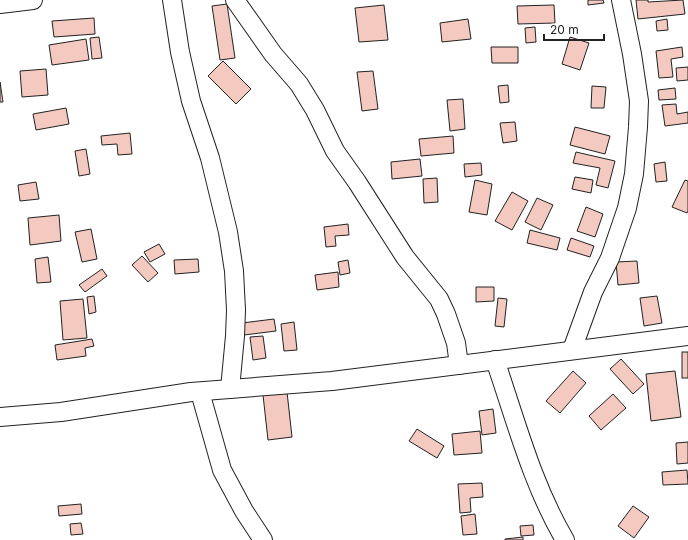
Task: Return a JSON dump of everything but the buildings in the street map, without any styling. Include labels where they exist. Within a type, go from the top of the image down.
[{"type":"street","points":[[0,4],[33,0]]},
{"type":"street","points":[[172,0],[180,52],[191,101],[210,158],[228,232],[234,271],[236,330],[230,389]]},
{"type":"street","points":[[236,0],[273,54],[299,84],[315,110],[335,151],[406,257],[439,299],[456,343],[459,365]]},
{"type":"street","points":[[572,350],[593,292],[610,258],[627,208],[634,174],[639,101],[632,54],[621,0]]},
{"type":"street","points":[[0,417],[61,412],[200,392],[332,381],[688,336]]},
{"type":"street","points":[[495,360],[524,452],[553,520],[565,540]]},
{"type":"street","points":[[200,392],[222,470],[244,510],[263,540]]}]
